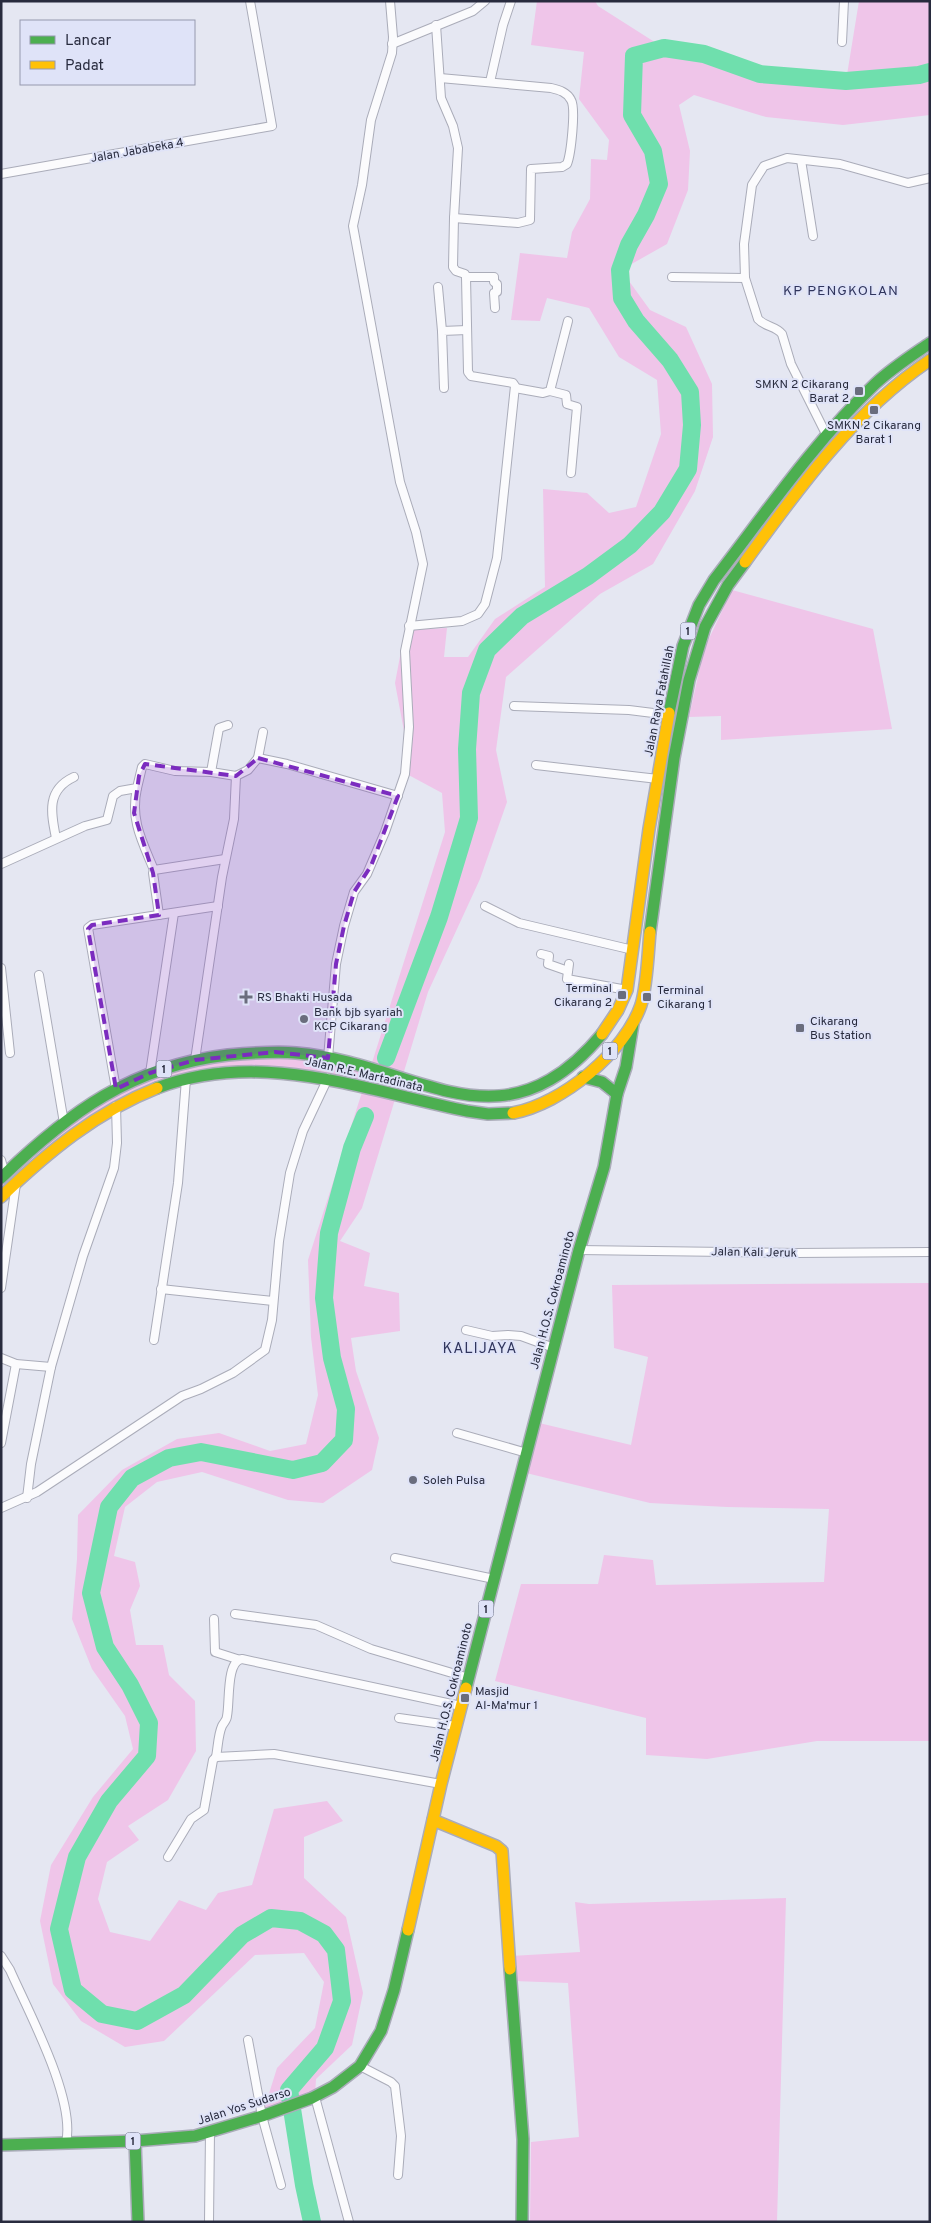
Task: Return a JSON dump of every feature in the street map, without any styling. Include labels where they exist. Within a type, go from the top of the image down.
[{"type":"main road","name":"Jalan Raya Fatahillah","points":[[623,1004],[634,950],[646,847],[669,714],[683,646],[699,605],[714,580],[827,436],[875,384],[897,365],[930,343]]},
{"type":"main road","name":"Jalan Raya Fatahillah","points":[[634,1021],[639,1010],[643,992],[660,850],[674,758],[689,680],[705,626],[728,585],[801,485],[883,395],[903,378],[930,360]]},
{"type":"main road","name":"Jalan R.E. Martadinata","points":[[3,1176],[64,1122],[116,1089],[150,1073],[195,1060],[275,1052],[328,1058],[452,1091],[493,1097],[507,1096],[539,1086],[564,1070],[590,1048],[623,1004]]},
{"type":"main road","name":"Jalan R.E. Martadinata","points":[[1,1197],[16,1182],[88,1123],[116,1106],[157,1086],[186,1078],[236,1071],[274,1070],[328,1078],[449,1108],[508,1114],[543,1104],[583,1077],[601,1062],[634,1021]]},
{"type":"main road","name":"Jalan H.O.S. Cokroaminoto","points":[[313,2097],[333,2087],[360,2066],[381,2030],[388,2012],[441,1784],[468,1678],[579,1250],[604,1167],[617,1094],[626,1067],[634,1021]]},
{"type":"main road","points":[[583,1077],[602,1082],[617,1094]]},
{"type":"main road","points":[[421,1101],[426,1094],[425,1084]]},
{"type":"main road","points":[[449,1108],[447,1099],[452,1091]]},
{"type":"main road","points":[[433,1820],[496,1846],[502,1851],[504,1858],[508,1958],[523,2139],[522,2222]]},
{"type":"main road","name":"Jalan Yos Sudarso","points":[[1,2145],[170,2139],[210,2132],[263,2116],[313,2097]]},
{"type":"main road","points":[[135,2141],[138,2222]]},
{"type":"street","name":"Jalan Jababeka 4","points":[[1,174],[272,126],[250,1]]},
{"type":"street","points":[[328,1058],[336,964],[344,926],[354,892],[371,866],[405,774],[409,738],[405,651],[409,626],[422,579],[423,564],[416,532],[400,482],[353,226],[362,185],[371,120],[392,53],[390,1]]},
{"type":"street","points":[[392,44],[473,11],[485,1]]},
{"type":"street","points":[[490,82],[503,25],[511,1]]},
{"type":"street","points":[[842,42],[844,1]]},
{"type":"street","points":[[409,626],[462,620],[478,614],[485,604],[497,558],[515,388],[513,383],[470,375],[468,372],[466,274],[456,271],[453,267],[458,148],[453,126],[441,98],[436,26]]},
{"type":"street","points":[[440,78],[551,88],[570,97],[574,108],[569,161],[562,167],[536,167],[531,169],[531,216],[527,222],[454,218]]},
{"type":"street","points":[[827,436],[791,364],[782,334],[758,319],[745,278],[744,244],[752,185],[757,174],[764,166],[787,158],[840,164],[908,183],[930,178]]},
{"type":"street","points":[[800,160],[814,236]]},
{"type":"street","points":[[466,277],[494,276],[494,282],[498,284],[497,292],[494,293],[494,308]]},
{"type":"street","points":[[672,277],[745,278]]},
{"type":"street","points":[[438,287],[444,388]]},
{"type":"street","points":[[550,391],[568,321]]},
{"type":"street","points":[[442,332],[467,330]]},
{"type":"street","points":[[515,388],[543,393],[550,391],[566,395],[567,404],[577,407],[571,473]]},
{"type":"street","points":[[514,706],[629,710],[669,714]]},
{"type":"street","points":[[211,772],[219,728],[228,725]]},
{"type":"street","points":[[159,915],[152,873],[154,870],[135,822],[134,804],[142,768],[145,764],[181,772],[211,772],[236,776],[248,770],[258,758],[263,732]]},
{"type":"street","points":[[258,758],[287,764],[398,796]]},
{"type":"street","points":[[536,765],[658,779]]},
{"type":"street","points":[[195,1060],[225,859],[234,819],[236,776]]},
{"type":"street","points":[[56,838],[53,800],[58,787],[74,777]]},
{"type":"street","points":[[1,864],[56,838],[106,820],[114,794],[137,788]]},
{"type":"street","points":[[154,870],[225,859]]},
{"type":"street","points":[[116,1089],[88,929],[92,925],[218,906]]},
{"type":"street","points":[[485,906],[519,923],[634,950]]},
{"type":"street","points":[[150,1073],[174,913]]},
{"type":"street","points":[[541,954],[548,956],[548,964],[568,967],[567,979],[627,990]]},
{"type":"street","points":[[1,968],[10,1053]]},
{"type":"street","points":[[39,975],[64,1122]]},
{"type":"street","points":[[154,1340],[179,1176],[186,1078]]},
{"type":"street","points":[[1,1508],[27,1498],[182,1396],[212,1384],[262,1353],[268,1345],[279,1241],[290,1172],[303,1131],[328,1078]]},
{"type":"street","points":[[27,1498],[31,1464],[51,1367],[83,1256],[114,1168],[117,1143],[116,1106]]},
{"type":"street","points":[[1,1160],[3,1176]]},
{"type":"street","points":[[1,1288],[16,1182]]},
{"type":"street","name":"Jalan Kali Jeruk","points":[[579,1250],[796,1253],[930,1252]]},
{"type":"street","points":[[161,1289],[273,1301]]},
{"type":"street","points":[[466,1330],[492,1336],[521,1336],[554,1348]]},
{"type":"street","points":[[1,1358],[16,1364],[51,1367]]},
{"type":"street","points":[[1,1443],[16,1364]]},
{"type":"street","points":[[457,1433],[527,1453]]},
{"type":"street","points":[[395,1558],[494,1579]]},
{"type":"street","points":[[235,1614],[316,1625],[371,1649],[468,1678]]},
{"type":"street","points":[[214,1619],[215,1652],[237,1659],[302,1670],[461,1706]]},
{"type":"street","points":[[168,1857],[191,1820],[204,1810],[213,1760],[216,1757],[222,1725],[227,1718],[230,1680],[234,1662],[237,1659]]},
{"type":"street","points":[[400,1718],[456,1726]]},
{"type":"street","points":[[216,1757],[274,1754],[441,1784]]},
{"type":"street","points":[[1,1956],[10,1970],[55,2073],[63,2102],[67,2129],[66,2143]]},
{"type":"street","points":[[248,2040],[263,2116],[281,2185]]},
{"type":"street","points":[[360,2066],[395,2086],[401,2136],[398,2175]]},
{"type":"street","points":[[313,2097],[349,2222]]},
{"type":"street","points":[[209,2222],[210,2132]]},
{"type":"highlighted area","points":[[258,758],[398,796],[371,866],[354,892],[344,926],[336,964],[328,1058],[275,1052],[195,1060],[150,1073],[116,1089],[88,929],[92,925],[159,915],[153,873],[134,813],[139,776],[145,764],[236,776]]},
{"type":"shaded area","points":[[537,1],[595,1],[598,6],[664,48],[706,55],[760,74],[846,81],[859,1],[930,1],[930,115],[843,125],[766,117],[694,95],[679,105],[690,151],[688,190],[667,244],[621,270],[650,310],[686,327],[712,384],[713,437],[695,491],[653,564],[600,594],[506,677],[496,750],[507,802],[480,879],[428,992],[402,1078],[370,1069],[445,832],[442,793],[403,772],[404,731],[395,683],[405,630],[447,628],[444,657],[468,657],[495,619],[545,587],[543,489],[587,493],[609,513],[636,507],[661,434],[657,380],[619,357],[589,308],[547,298],[540,321],[511,320],[520,253],[567,258],[572,232],[590,199],[591,159],[607,160],[609,140],[579,99],[584,52],[531,45]]},
{"type":"shaded area","points":[[732,590],[873,629],[892,729],[721,740],[721,716],[689,717],[704,649]]},
{"type":"shaded area","points":[[261,1053],[370,1069],[364,1086],[236,1071],[133,1096],[1,1197],[1,1178],[39,1142],[150,1073]]},
{"type":"shaded area","points":[[364,1086],[396,1096],[362,1208],[340,1241],[370,1253],[364,1286],[399,1293],[400,1331],[351,1338],[356,1371],[379,1438],[372,1470],[323,1503],[288,1500],[202,1472],[157,1482],[125,1507],[114,1556],[135,1562],[140,1586],[130,1610],[136,1645],[163,1645],[169,1675],[195,1701],[196,1751],[168,1800],[128,1826],[139,1840],[107,1862],[98,1899],[110,1932],[150,1941],[179,1900],[206,1910],[218,1893],[252,1885],[274,1809],[327,1801],[343,1821],[304,1837],[304,1878],[346,1917],[363,1993],[352,2045],[316,2079],[315,2097],[262,2116],[277,2068],[315,2028],[324,1982],[304,1953],[255,1955],[164,2041],[125,2047],[81,2021],[53,1984],[40,1921],[51,1865],[93,1797],[133,1749],[125,1716],[92,1669],[72,1619],[77,1559],[78,1515],[122,1470],[177,1439],[219,1433],[270,1451],[306,1444],[318,1395],[311,1337],[308,1260]]},
{"type":"shaded area","points":[[930,1283],[930,1741],[817,1741],[707,1759],[646,1755],[646,1718],[495,1681],[521,1584],[598,1584],[604,1555],[653,1560],[656,1585],[824,1582],[829,1509],[650,1503],[522,1472],[535,1422],[631,1445],[648,1357],[614,1348],[612,1285]]},
{"type":"shaded area","points":[[786,1898],[777,2222],[530,2222],[531,2142],[579,2137],[568,1983],[514,1981],[511,1956],[580,1952],[575,1902],[589,1904]]},
{"type":"waterway","points":[[386,1058],[439,917],[469,818],[467,749],[471,693],[487,650],[522,616],[588,576],[630,545],[662,512],[688,469],[692,425],[690,392],[670,360],[636,321],[622,298],[620,270],[629,245],[646,215],[659,184],[653,151],[632,115],[634,56],[664,48],[704,54],[760,74],[846,81],[919,75],[930,72]]},
{"type":"waterway","points":[[312,2222],[304,2185],[289,2090],[325,2048],[342,2001],[336,1950],[324,1934],[300,1921],[271,1918],[242,1935],[184,1995],[137,2021],[102,2014],[73,1990],[59,1929],[77,1857],[109,1801],[147,1756],[149,1723],[130,1685],[105,1647],[91,1593],[109,1507],[132,1478],[169,1458],[201,1452],[293,1470],[322,1463],[344,1440],[346,1409],[332,1358],[324,1298],[329,1233],[352,1148],[365,1116]]},
{"type":"traffic: fast","points":[[669,713],[683,646],[699,605],[714,580],[831,430],[881,378],[930,343]]},
{"type":"traffic: fast","points":[[650,932],[674,758],[689,680],[705,627],[728,585],[745,562]]},
{"type":"traffic: fast","points":[[466,1688],[579,1250],[604,1167],[617,1094],[626,1067],[633,1024]]},
{"type":"traffic: fast","points":[[1,1178],[52,1132],[104,1096],[132,1081],[193,1061],[228,1055],[271,1052],[296,1053],[340,1060],[456,1093],[492,1096],[528,1090],[565,1070],[602,1034]]},
{"type":"traffic: fast","points":[[157,1088],[196,1077],[235,1072],[274,1073],[351,1084],[467,1111],[488,1114],[513,1113]]},
{"type":"traffic: fast","points":[[583,1077],[602,1082],[617,1094]]},
{"type":"traffic: fast","points":[[1,2145],[135,2141],[195,2136],[262,2116],[312,2098],[333,2087],[360,2066],[381,2031],[394,1990],[408,1930]]},
{"type":"traffic: fast","points":[[510,1969],[523,2139],[522,2222]]},
{"type":"traffic: fast","points":[[135,2141],[138,2222]]},
{"type":"traffic: slow","points":[[745,562],[807,479],[852,427],[902,380],[930,360]]},
{"type":"traffic: slow","points":[[602,1034],[618,1010],[627,990],[649,829],[669,713]]},
{"type":"traffic: slow","points":[[513,1113],[532,1108],[571,1087],[589,1073],[621,1040],[633,1023],[641,1005],[646,979],[650,932]]},
{"type":"traffic: slow","points":[[1,1197],[55,1149],[93,1121],[157,1088]]},
{"type":"traffic: slow","points":[[408,1930],[441,1784],[466,1688]]},
{"type":"traffic: slow","points":[[433,1820],[496,1846],[502,1851],[510,1969]]},
{"type":"place","name":"SMKN 2 Cikarang Barat 2","points":[[859,391]]},
{"type":"place","name":"SMKN 2 Cikarang Barat 1","points":[[874,410]]},
{"type":"place","name":"Terminal Cikarang 2","points":[[622,995]]},
{"type":"place","name":"RS Bhakti Husada","points":[[246,997]]},
{"type":"place","name":"Terminal Cikarang 1","points":[[647,997]]},
{"type":"place","name":"Bank bjb syariah KCP Cikarang","points":[[304,1019]]},
{"type":"place","name":"Cikarang Bus Station","points":[[800,1028]]},
{"type":"place","name":"Soleh Pulsa","points":[[413,1480]]},
{"type":"place","name":"Masjid Al-Ma'mur 1","points":[[465,1698]]},
{"type":"district","name":"KP PENGKOLAN","points":[[841,290]]},
{"type":"district","name":"KALIJAYA","points":[[480,1348]]}]
